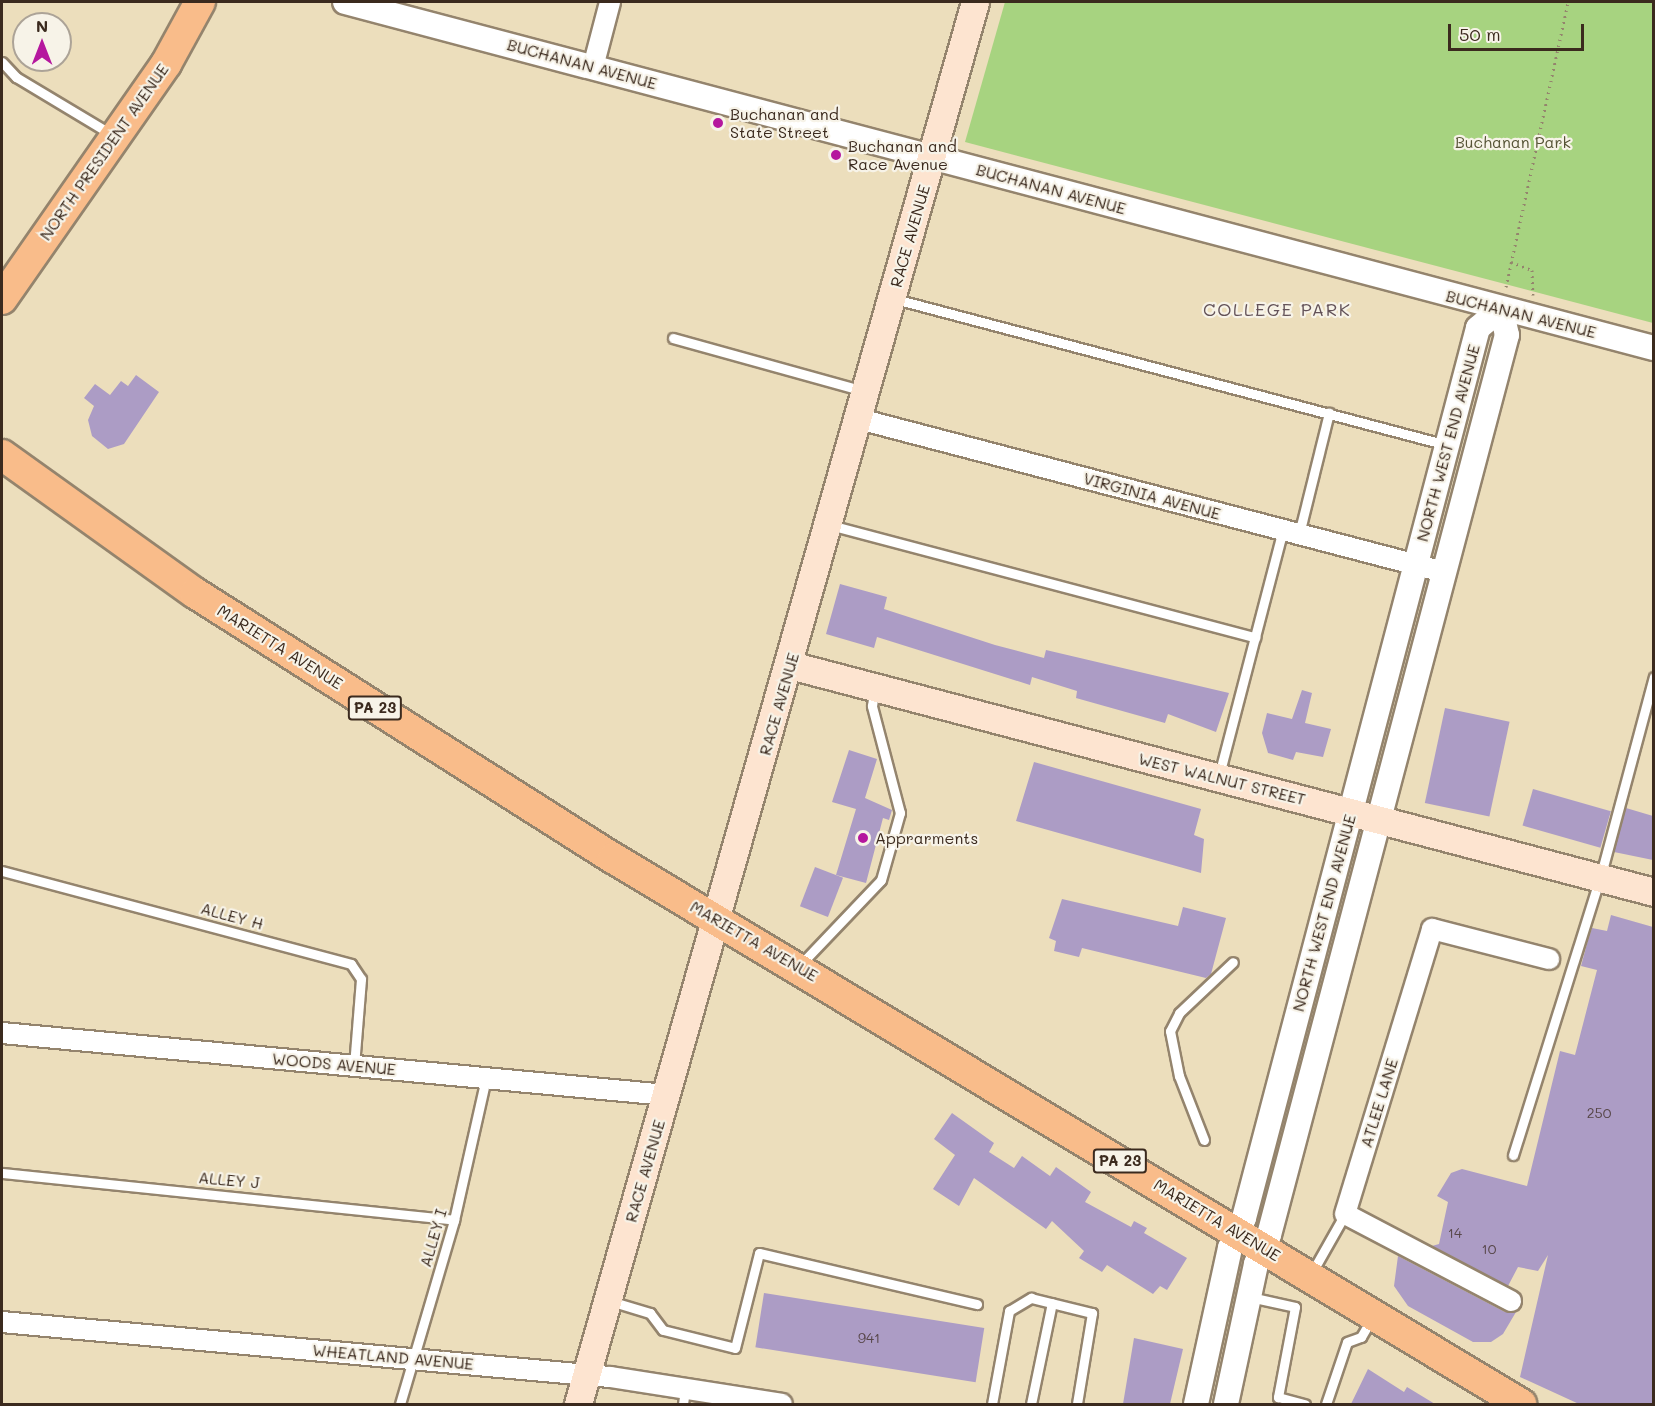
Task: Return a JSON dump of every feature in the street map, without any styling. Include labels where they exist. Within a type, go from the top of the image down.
[{"type":"main road","name":"NORTH PRESIDENT AVENUE","points":[[2,299],[172,55],[200,2]]},
{"type":"main road","name":"RACE AVENUE","points":[[578,1404],[830,525],[975,2]]},
{"type":"main road","name":"MARIETTA AVENUE","points":[[2,455],[204,599],[717,919],[1374,1315],[1491,1392],[1521,1404]]},
{"type":"main road","name":"WEST WALNUT STREET","points":[[790,665],[1653,892]]},
{"type":"street","name":"BUCHANAN AVENUE","points":[[345,2],[1653,348]]},
{"type":"street","points":[[593,67],[610,2]]},
{"type":"street","name":"NORTH WEST END AVENUE","points":[[1196,1404],[1237,1232],[1351,812],[1478,328],[1501,309],[1507,335],[1379,820],[1249,1297],[1226,1404]]},
{"type":"street","name":"VIRGINIA AVENUE","points":[[859,419],[1444,572]]},
{"type":"street","name":"ATLEE LANE","points":[[1345,1214],[1432,929],[1550,959]]},
{"type":"street","name":"WOODS AVENUE","points":[[2,1034],[666,1095]]},
{"type":"street","points":[[1345,1214],[1511,1301]]},
{"type":"street","name":"WHEATLAND AVENUE","points":[[2,1322],[586,1375],[684,1397],[782,1404]]},
{"type":"lane","points":[[2,62],[16,77],[115,137]]},
{"type":"lane","points":[[893,298],[1448,445]]},
{"type":"lane","points":[[673,338],[867,392]]},
{"type":"lane","points":[[1219,778],[1255,637],[1329,413]]},
{"type":"lane","points":[[830,525],[1255,637]]},
{"type":"lane","points":[[1513,1155],[1600,878],[1653,677]]},
{"type":"lane","points":[[799,967],[881,880],[900,813],[872,706],[875,687]]},
{"type":"lane","name":"ALLEY H","points":[[2,871],[351,964],[361,979],[354,1066]]},
{"type":"lane","points":[[1204,1140],[1179,1076],[1170,1031],[1179,1013],[1208,992],[1233,962]]},
{"type":"lane","name":"ALLEY I","points":[[400,1404],[454,1220],[486,1078]]},
{"type":"lane","name":"ALLEY J","points":[[2,1173],[454,1220]]},
{"type":"lane","points":[[1309,1276],[1345,1214]]},
{"type":"lane","points":[[607,1301],[650,1313],[663,1330],[735,1348],[759,1253],[977,1304]]},
{"type":"lane","points":[[1249,1297],[1295,1307],[1278,1397],[1305,1404]]},
{"type":"lane","points":[[992,1404],[1009,1311],[1031,1298],[1092,1313],[1077,1404]]},
{"type":"lane","points":[[1031,1404],[1052,1303]]},
{"type":"lane","points":[[1326,1404],[1347,1342],[1360,1337],[1374,1315]]},
{"type":"path","points":[[1501,309],[1568,2]]},
{"type":"path","points":[[1511,262],[1532,270],[1533,295]]},
{"type":"green space","name":"Buchanan Park","points":[[1005,2],[1653,2],[1653,323],[965,142]]},
{"type":"building","points":[[136,375],[159,392],[124,444],[108,449],[92,436],[88,420],[94,406],[84,398],[95,384],[110,395],[121,381],[128,386]]},
{"type":"building","points":[[840,584],[887,597],[884,609],[995,645],[1044,658],[1046,650],[1229,693],[1216,732],[1168,714],[1165,723],[1076,698],[1077,691],[1032,677],[1030,685],[877,637],[874,648],[826,634]]},
{"type":"building","points":[[1302,690],[1312,693],[1305,723],[1331,729],[1323,757],[1296,752],[1293,760],[1268,753],[1262,733],[1267,713],[1292,719]]},
{"type":"building","points":[[1445,708],[1510,722],[1489,817],[1425,803]]},
{"type":"building","name":"Apprarments","points":[[849,750],[877,759],[865,798],[892,810],[889,820],[883,818],[866,883],[836,875],[856,809],[832,802]]},
{"type":"building","points":[[1034,762],[1201,809],[1194,835],[1204,839],[1201,873],[1016,821]]},
{"type":"building","points":[[1533,789],[1611,811],[1600,848],[1523,826]]},
{"type":"building","points":[[1626,808],[1653,816],[1653,860],[1614,852]]},
{"type":"building","points":[[815,867],[843,878],[828,917],[800,906]]},
{"type":"building","points":[[1062,899],[1178,926],[1183,907],[1226,918],[1211,974],[1206,978],[1082,948],[1079,957],[1054,951],[1056,941],[1049,938]]},
{"type":"building","points":[[1611,915],[1653,927],[1653,1404],[1579,1404],[1520,1377],[1548,1255],[1538,1271],[1518,1267],[1508,1286],[1432,1246],[1439,1244],[1448,1202],[1437,1196],[1451,1173],[1462,1169],[1527,1186],[1560,1051],[1575,1055],[1597,970],[1581,966],[1588,940],[1592,928],[1607,931]]},
{"type":"building","points":[[952,1113],[994,1143],[989,1152],[1014,1168],[1022,1156],[1050,1176],[1056,1167],[1091,1192],[1085,1202],[1131,1227],[1134,1221],[1147,1228],[1144,1233],[1187,1258],[1167,1290],[1160,1286],[1153,1294],[1107,1265],[1102,1272],[1079,1258],[1084,1251],[1052,1221],[1046,1229],[974,1178],[959,1206],[933,1189],[955,1155],[934,1139]]},
{"type":"building","points":[[1398,1256],[1505,1312],[1516,1312],[1503,1334],[1491,1342],[1473,1342],[1408,1306],[1394,1286]]},
{"type":"building","points":[[764,1293],[984,1328],[976,1382],[755,1347]]},
{"type":"building","points":[[1134,1338],[1183,1349],[1170,1404],[1123,1404]]},
{"type":"building","points":[[1368,1369],[1404,1392],[1407,1387],[1435,1404],[1351,1404]]},
{"type":"place","name":"Buchanan and State Street","points":[[718,123]]},
{"type":"place","name":"Buchanan and Race Avenue","points":[[836,155]]},
{"type":"place","name":"Apprarments","points":[[863,838]]},
{"type":"district","name":"COLLEGE PARK","points":[[1277,309]]}]
